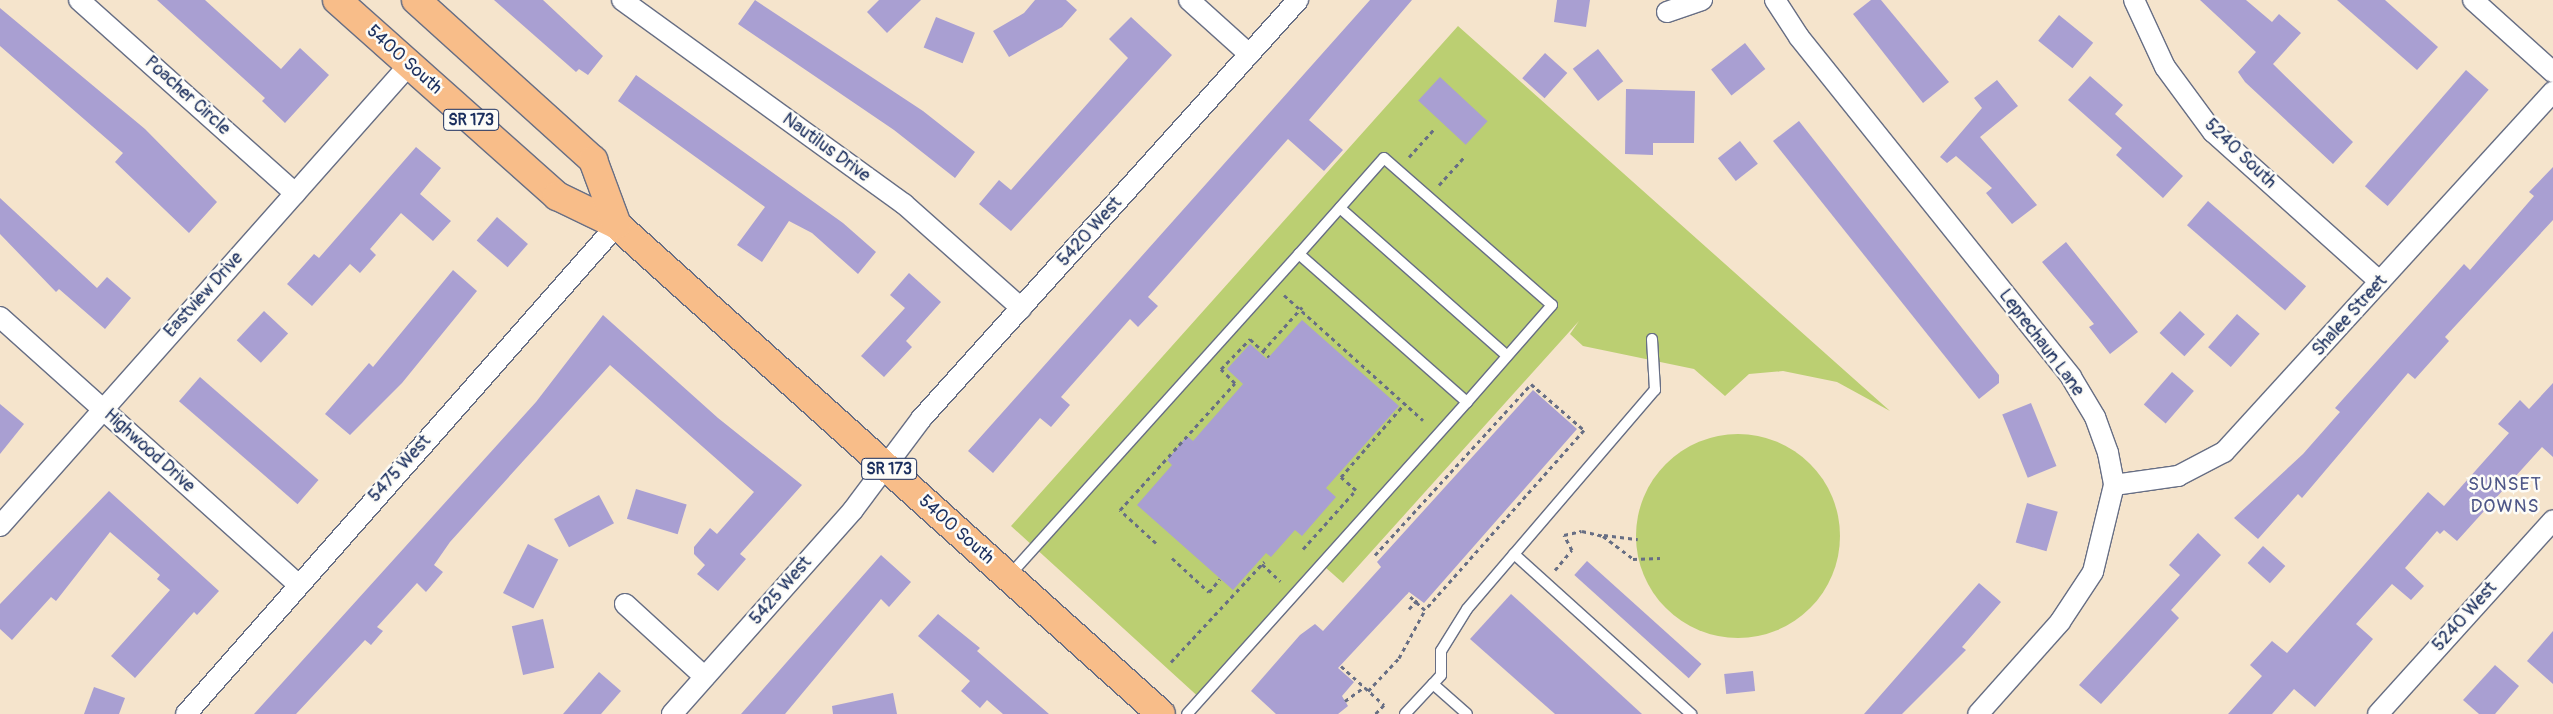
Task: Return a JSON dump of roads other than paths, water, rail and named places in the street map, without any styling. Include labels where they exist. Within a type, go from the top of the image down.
[{"type":"main road","name":"5400 South","points":[[337,0],[557,196],[616,225],[1161,714]]},
{"type":"main road","name":"5400 South","points":[[416,0],[593,160],[616,225]]},
{"type":"street","name":"Poacher Circle","points":[[79,0],[295,193]]},
{"type":"street","name":"Nautilus Drive","points":[[622,0],[904,204],[1021,308]]},
{"type":"street","points":[[1189,0],[1250,54]]},
{"type":"street","name":"5420 West","points":[[885,466],[1021,308],[1298,0]]},
{"type":"street","points":[[1667,12],[1702,0]]},
{"type":"street","name":"Leprechaun Lane","points":[[1774,0],[1799,37],[2071,377],[2095,417],[2114,485],[2103,544],[2080,596],[1978,714]]},
{"type":"street","name":"5240 South","points":[[2134,0],[2164,67],[2213,132],[2380,282]]},
{"type":"street","points":[[2473,0],[2553,72]]},
{"type":"street","name":"Eastview Drive","points":[[0,526],[409,65]]},
{"type":"street","name":"Shalee Street","points":[[2114,485],[2178,476],[2224,452],[2553,92]]},
{"type":"street","name":"5475 West","points":[[186,714],[298,584],[616,225]]},
{"type":"street","name":"Highwood Drive","points":[[0,317],[298,584]]},
{"type":"street","name":"5425 West","points":[[672,714],[853,510],[885,466]]},
{"type":"street","name":"5240 West","points":[[2378,714],[2553,520]]},
{"type":"street","points":[[625,604],[706,676]]},
{"type":"lane","points":[[1009,577],[1384,158],[1552,305],[1186,714]]},
{"type":"lane","points":[[1340,208],[1508,356]]},
{"type":"lane","points":[[1300,254],[1467,402]]},
{"type":"lane","points":[[1406,714],[1441,675],[1441,651],[1457,622],[1655,390],[1652,340]]},
{"type":"lane","points":[[1514,554],[1692,714]]},
{"type":"lane","points":[[1433,684],[1467,714]]},
{"type":"district","name":"SUNSET DOWNS","points":[[2505,496]]}]
